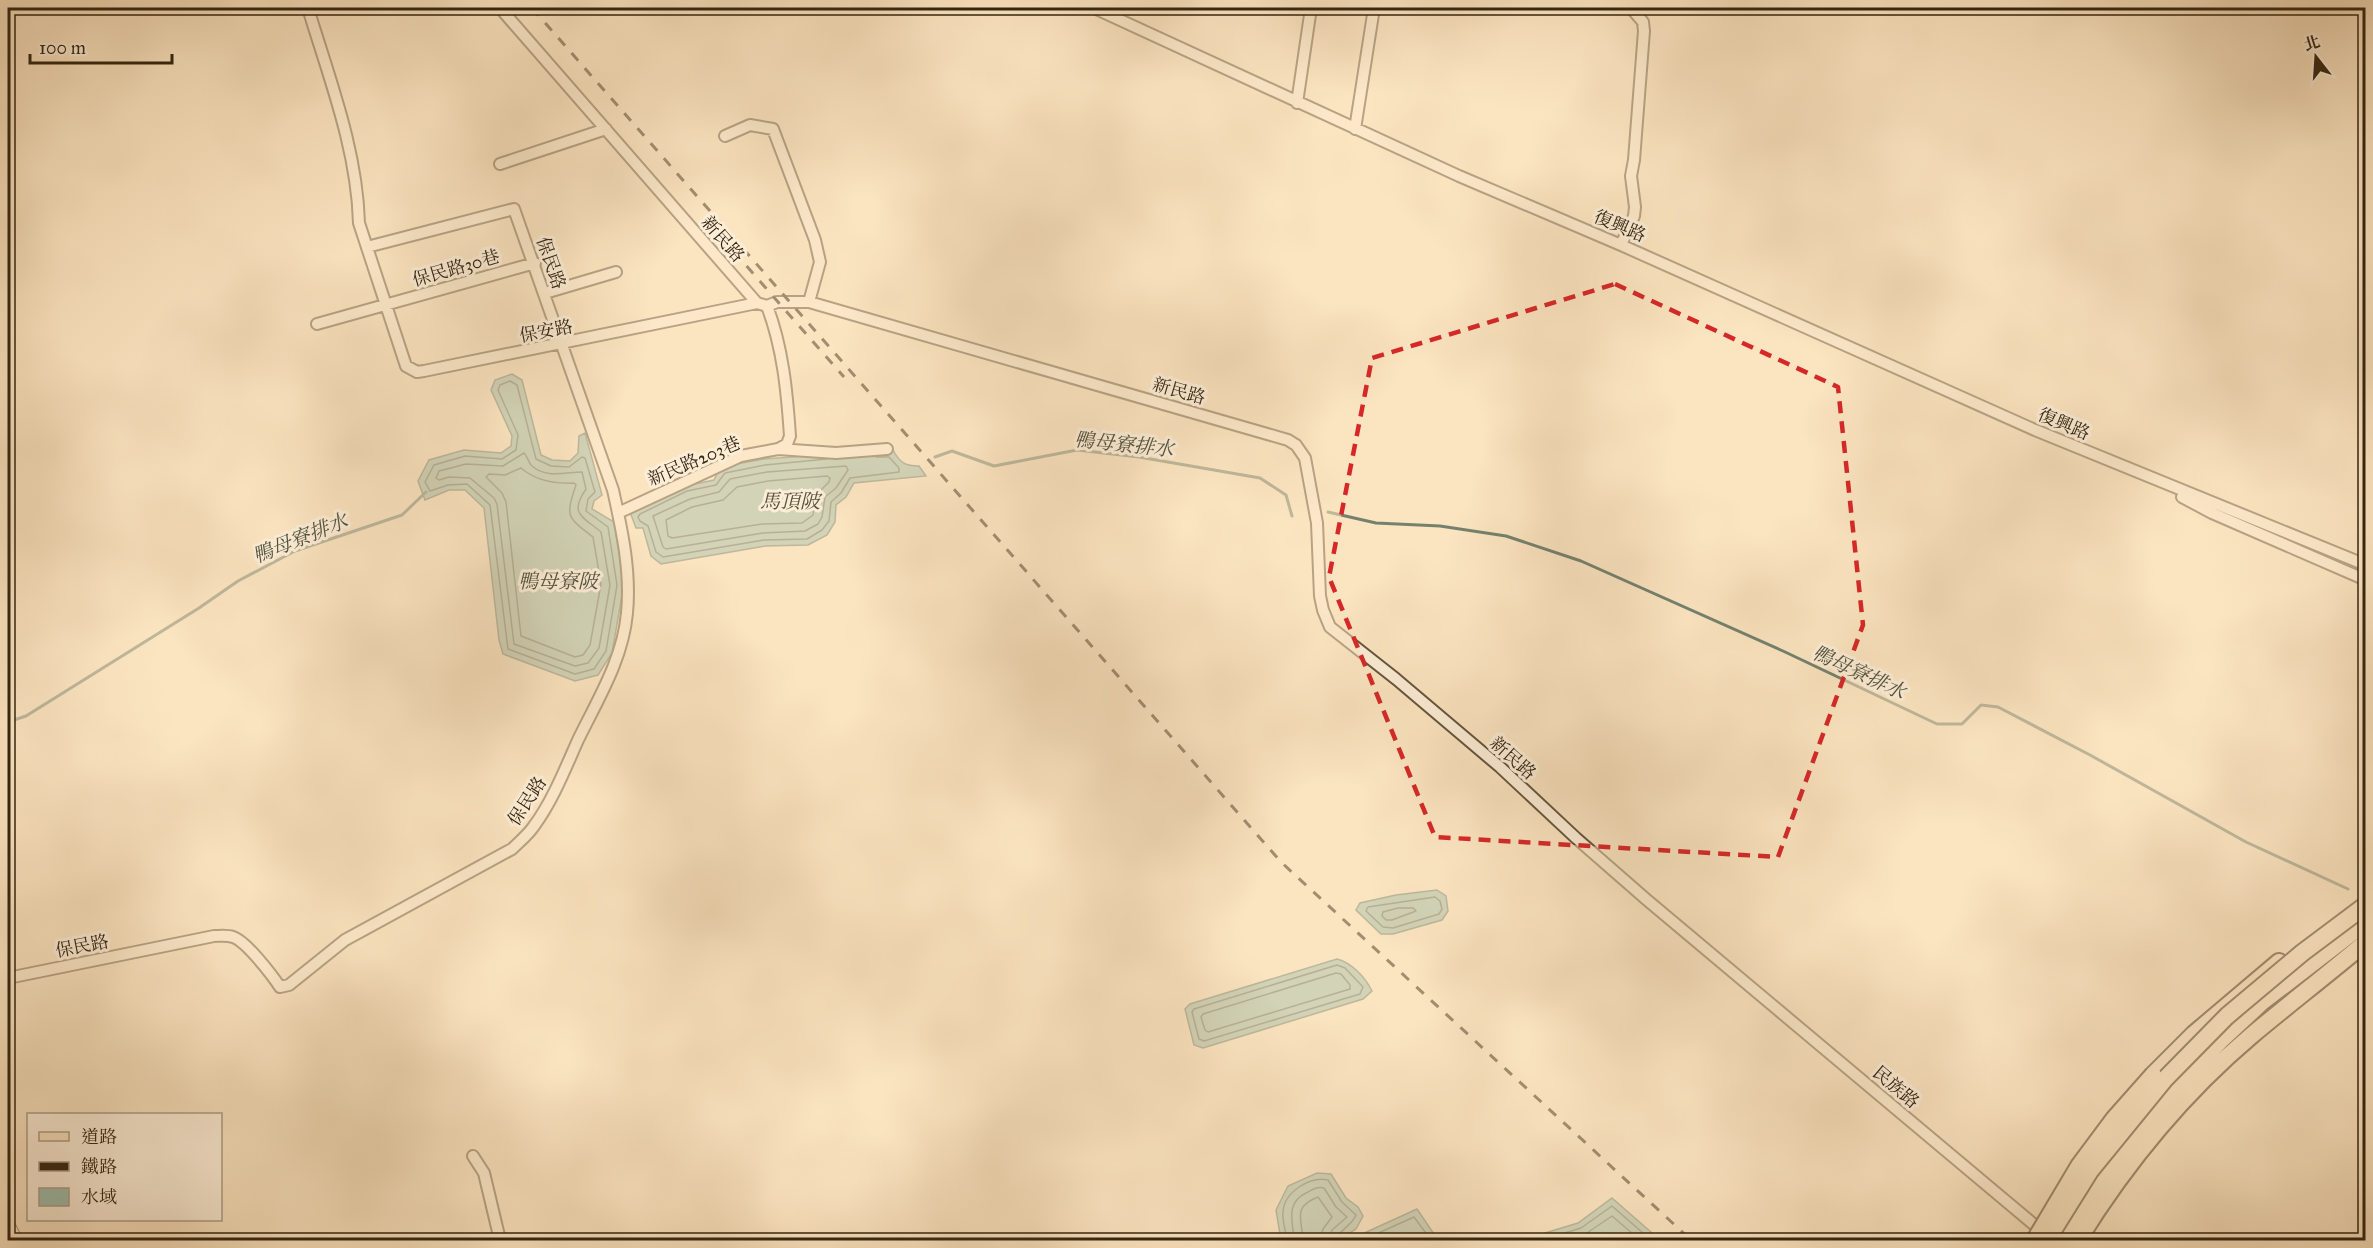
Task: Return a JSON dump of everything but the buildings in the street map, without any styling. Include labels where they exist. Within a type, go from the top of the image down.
[{"type":"highway","points":[[2048,1240],[2090,1171],[2172,1071],[2227,1016],[2302,953],[2366,905]]},
{"type":"highway","points":[[2062,1240],[2100,1180],[2174,1089],[2204,1057],[2262,1002],[2366,922]]},
{"type":"highway","points":[[2035,1240],[2079,1166],[2114,1119],[2153,1075],[2209,1020],[2306,941]]},
{"type":"highway","points":[[2078,1240],[2105,1196],[2145,1143],[2188,1096],[2251,1036],[2366,942]]},
{"type":"main road","points":[[8,1226],[15,1240]]},
{"type":"street","name":"保安路","points":[[308,8],[344,126],[357,196],[359,223],[406,366],[417,372],[762,305]]},
{"type":"street","name":"新民路","points":[[500,8],[762,305],[777,302],[809,302],[1288,440],[1296,445],[1305,458],[1317,523],[1320,596],[1330,627],[1500,767],[1576,838],[1718,957]]},
{"type":"street","name":"復興路","points":[[1094,8],[1459,176],[1621,245],[2035,430],[2366,565]]},
{"type":"street","points":[[1297,102],[1311,8]]},
{"type":"street","points":[[1355,129],[1374,8]]},
{"type":"street","points":[[1621,245],[1634,216],[1635,207],[1630,176],[1634,160],[1644,31],[1642,22],[1631,8]]},
{"type":"street","points":[[725,136],[750,125],[773,129],[815,240],[820,262],[809,302]]},
{"type":"street","points":[[500,164],[606,129]]},
{"type":"street","name":"保民路","points":[[8,978],[214,936],[226,936],[236,937],[264,964],[280,987],[289,985],[345,940],[512,849],[533,828],[548,805],[616,664],[627,613],[629,580],[613,490],[561,345],[535,263],[514,209],[367,247]]},
{"type":"street","name":"保民路30巷","points":[[386,304],[535,263]]},
{"type":"street","points":[[544,293],[616,272]]},
{"type":"street","points":[[317,324],[386,304]]},
{"type":"street","points":[[762,305],[778,333],[786,387],[790,436],[787,444],[778,449]]},
{"type":"street","name":"新民路203巷","points":[[618,513],[741,456],[778,449],[836,453],[887,448]]},
{"type":"street","name":"復興路","points":[[2134,472],[2212,513],[2366,580]]},
{"type":"street","name":"民族路","points":[[1718,957],[1797,1027],[2054,1240]]},
{"type":"street","points":[[473,1156],[484,1173],[500,1240]]},
{"type":"highlighted area","points":[[1615,284],[1838,387],[1863,625],[1778,857],[1435,837],[1329,577],[1372,358]]},
{"type":"water","name":"鴨母寮陂","points":[[512,374],[522,380],[541,455],[552,460],[570,461],[578,453],[579,436],[585,433],[602,495],[594,501],[592,509],[614,522],[624,584],[612,653],[598,675],[575,681],[503,654],[499,640],[484,508],[465,490],[449,490],[425,500],[418,481],[429,460],[464,450],[501,453],[511,446],[512,436],[491,390],[495,380]]},
{"type":"water","name":"馬頂陂","points":[[893,450],[901,461],[919,466],[926,476],[854,483],[846,497],[836,505],[835,522],[827,535],[808,545],[765,546],[661,564],[651,556],[643,528],[636,528],[630,512],[685,486],[714,480],[720,467],[764,459]]},
{"type":"water","points":[[1437,890],[1446,896],[1448,911],[1442,920],[1393,934],[1381,934],[1356,910],[1360,903],[1396,895]]},
{"type":"water","points":[[1337,959],[1353,967],[1369,986],[1372,991],[1363,999],[1203,1048],[1194,1045],[1185,1009],[1190,1004]]},
{"type":"water","points":[[1317,1173],[1331,1174],[1346,1198],[1358,1207],[1363,1216],[1356,1229],[1339,1240],[1281,1240],[1276,1210],[1288,1186]]},
{"type":"water","points":[[1612,1198],[1660,1240],[1522,1240],[1578,1223]]},
{"type":"water","points":[[1417,1209],[1438,1240],[1349,1240]]},
{"type":"waterway","name":"鴨母寮排水","points":[[935,457],[952,451],[994,466],[1077,450],[1139,457],[1260,478],[1286,495],[1292,516]]},
{"type":"waterway","name":"鴨母寮排水","points":[[8,722],[26,716],[199,608],[238,581],[295,551],[402,515],[426,492]]},
{"type":"waterway","name":"鴨母寮排水","points":[[1328,512],[1376,523],[1440,526],[1506,536],[1581,561],[1783,651],[1937,724],[1962,724],[1981,705],[1998,707],[2090,755],[2246,842],[2348,889]]},
{"type":"railway","points":[[532,8],[1281,862],[1691,1240]]},
{"type":"railway","points":[[707,221],[844,377]]}]
